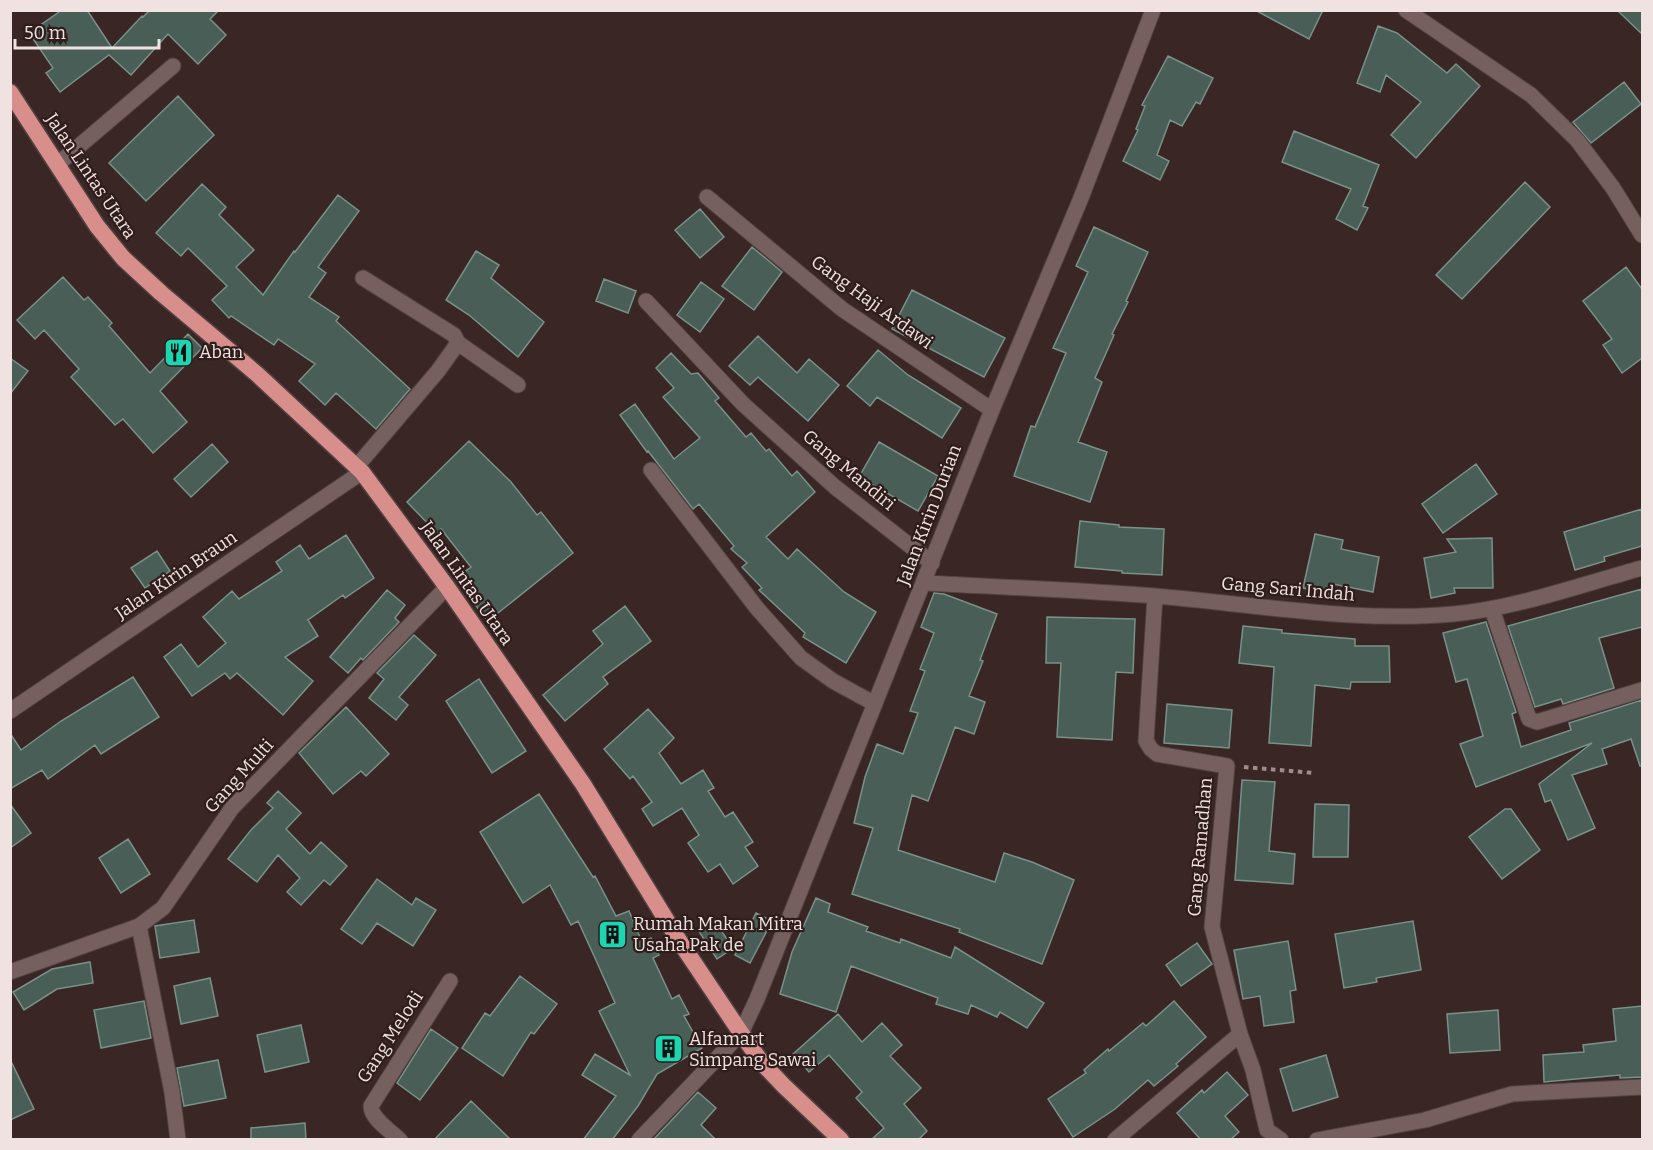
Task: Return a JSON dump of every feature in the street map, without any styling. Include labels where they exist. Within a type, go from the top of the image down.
[{"type":"highway","name":"Jalan Lintas Utara","points":[[10,92],[97,226],[123,258],[258,375],[360,469],[447,587],[583,784],[678,939],[762,1063],[841,1140]]},
{"type":"street","name":"Jalan Kirin Durian","points":[[741,1033],[757,999],[992,410],[1081,198],[1154,10]]},
{"type":"street","points":[[1406,10],[1531,95],[1577,140],[1613,188],[1642,235]]},
{"type":"street","points":[[58,164],[173,66]]},
{"type":"street","name":"Gang Haji Ardawi","points":[[707,197],[842,309],[992,410]]},
{"type":"street","points":[[363,278],[454,335],[458,343],[518,385]]},
{"type":"street","name":"Gang Mandiri","points":[[646,301],[743,404],[835,487],[932,563]]},
{"type":"street","name":"Jalan Kirin Braun","points":[[10,711],[360,469],[458,343]]},
{"type":"street","points":[[651,470],[756,608],[801,658],[833,681],[875,704]]},
{"type":"street","name":"Gang Sari Indah","points":[[924,583],[1155,596],[1402,618],[1492,609],[1642,568]]},
{"type":"street","name":"Gang Multi","points":[[10,972],[139,926],[163,908],[232,808],[447,587]]},
{"type":"street","name":"Gang Ramadhan","points":[[1155,596],[1146,741],[1150,749],[1157,754],[1227,766],[1212,927],[1240,1034],[1253,1070],[1267,1130],[1281,1140]]},
{"type":"street","points":[[1492,609],[1529,719],[1537,722],[1642,690]]},
{"type":"street","points":[[139,926],[172,1092],[178,1140]]},
{"type":"street","name":"Gang Melodi","points":[[400,1140],[374,1116],[371,1106],[450,981]]},
{"type":"street","points":[[639,1140],[741,1033]]},
{"type":"street","points":[[1115,1140],[1240,1034]]},
{"type":"street","points":[[1317,1140],[1425,1120],[1512,1094],[1642,1087]]},
{"type":"path","points":[[1227,766],[1314,773]]},
{"type":"building","points":[[62,10],[87,10],[112,48],[150,10],[219,10],[210,19],[226,35],[198,64],[168,34],[131,75],[109,55],[60,92],[46,73],[53,68],[29,33]]},
{"type":"building","points":[[1255,10],[1323,10],[1309,39]]},
{"type":"building","points":[[1617,10],[1642,10],[1642,34]]},
{"type":"building","points":[[1378,26],[1397,33],[1447,73],[1456,64],[1480,86],[1416,158],[1391,135],[1421,102],[1386,75],[1380,92],[1357,83]]},
{"type":"building","points":[[1168,56],[1213,78],[1200,104],[1196,102],[1182,126],[1170,120],[1157,155],[1169,161],[1160,180],[1123,161],[1138,130],[1136,129],[1145,106],[1142,105]]},
{"type":"building","points":[[1624,82],[1641,104],[1591,143],[1573,122]]},
{"type":"building","points":[[178,96],[214,135],[146,201],[109,163]]},
{"type":"building","points":[[1294,131],[1379,165],[1363,206],[1368,208],[1357,230],[1336,219],[1351,189],[1282,162]]},
{"type":"building","points":[[1525,182],[1550,207],[1462,299],[1436,275]]},
{"type":"building","points":[[202,184],[226,207],[219,215],[254,250],[236,267],[263,295],[338,195],[359,211],[318,267],[326,273],[309,297],[339,317],[336,321],[410,389],[376,429],[336,393],[325,405],[299,381],[315,364],[278,339],[274,345],[231,316],[229,318],[212,300],[227,286],[188,248],[181,256],[156,233]]},
{"type":"building","points":[[700,209],[724,237],[700,258],[675,230]]},
{"type":"building","points":[[1094,227],[1148,252],[1095,378],[1102,382],[1078,442],[1107,452],[1090,502],[1014,476],[1031,426],[1035,427],[1066,353],[1053,348],[1088,272],[1076,266]]},
{"type":"building","points":[[752,247],[782,272],[754,310],[722,286]]},
{"type":"building","points":[[476,251],[499,265],[491,278],[544,322],[518,357],[469,315],[446,300]]},
{"type":"building","points":[[1626,267],[1642,289],[1642,358],[1622,373],[1603,345],[1612,339],[1583,301]]},
{"type":"building","points":[[63,277],[84,300],[88,297],[112,323],[109,326],[150,373],[188,334],[202,348],[160,391],[187,422],[153,453],[123,419],[115,425],[71,377],[79,369],[44,330],[35,339],[17,320]]},
{"type":"building","points":[[604,279],[636,291],[628,313],[596,301]]},
{"type":"building","points":[[701,282],[724,299],[700,332],[677,315]]},
{"type":"building","points":[[912,290],[1005,338],[984,377],[892,329]]},
{"type":"building","points":[[758,336],[797,373],[809,359],[839,385],[808,421],[758,377],[750,385],[729,366]]},
{"type":"building","points":[[878,350],[908,375],[961,408],[942,438],[877,397],[870,406],[847,386]]},
{"type":"building","points":[[671,353],[691,374],[698,373],[719,398],[715,401],[746,437],[751,433],[766,451],[769,449],[792,476],[797,471],[815,492],[766,537],[788,559],[797,549],[844,592],[876,612],[846,663],[803,637],[805,633],[759,590],[762,588],[742,567],[747,563],[731,549],[734,546],[699,504],[693,509],[620,415],[635,404],[674,459],[700,438],[663,397],[674,388],[656,368]]},
{"type":"building","points":[[10,358],[28,371],[10,394]]},
{"type":"building","points":[[469,441],[511,482],[537,515],[541,512],[573,553],[488,621],[455,579],[471,567],[441,529],[437,533],[407,502]]},
{"type":"building","points":[[879,442],[938,476],[918,511],[859,477]]},
{"type":"building","points":[[212,444],[228,462],[191,497],[174,479]]},
{"type":"building","points":[[1476,464],[1497,494],[1443,533],[1422,504]]},
{"type":"building","points":[[1642,509],[1642,546],[1604,557],[1605,561],[1575,570],[1564,532]]},
{"type":"building","points":[[1080,521],[1119,525],[1119,527],[1164,529],[1162,575],[1075,567]]},
{"type":"building","points":[[1315,534],[1343,540],[1341,549],[1379,557],[1373,592],[1333,584],[1330,595],[1303,588]]},
{"type":"building","points":[[346,535],[374,578],[345,598],[343,595],[308,620],[318,636],[285,657],[313,681],[283,715],[237,673],[230,679],[225,673],[192,696],[164,657],[181,644],[198,667],[226,643],[203,617],[232,591],[239,599],[282,571],[276,562],[300,545],[309,559]]},
{"type":"building","points":[[1492,538],[1493,588],[1454,588],[1455,593],[1431,598],[1424,558],[1456,552],[1447,539]]},
{"type":"building","points":[[157,551],[170,571],[145,588],[131,568]]},
{"type":"building","points":[[1642,589],[1642,627],[1599,638],[1614,688],[1563,704],[1561,699],[1535,707],[1508,626]]},
{"type":"building","points":[[387,590],[405,605],[395,618],[399,622],[348,673],[330,657]]},
{"type":"building","points":[[934,593],[944,594],[997,614],[980,660],[983,661],[969,696],[985,702],[974,734],[955,727],[928,801],[912,795],[898,850],[995,882],[1004,853],[1074,880],[1042,964],[959,932],[960,929],[852,894],[873,828],[854,823],[865,777],[877,744],[903,754],[918,713],[910,711],[925,671],[920,669],[934,633],[921,627]]},
{"type":"building","points":[[625,606],[651,641],[603,677],[608,684],[565,721],[543,695],[603,644],[593,631]]},
{"type":"building","points":[[1047,617],[1135,619],[1133,673],[1116,672],[1112,740],[1057,737],[1061,663],[1046,663]]},
{"type":"building","points":[[1486,622],[1516,712],[1512,714],[1521,747],[1571,730],[1569,723],[1642,700],[1642,766],[1640,766],[1631,739],[1602,749],[1607,764],[1572,775],[1595,828],[1568,840],[1551,800],[1545,802],[1539,784],[1592,743],[1476,787],[1460,744],[1483,736],[1467,679],[1456,682],[1443,633]]},
{"type":"building","points":[[1243,626],[1282,630],[1282,633],[1355,639],[1355,646],[1389,646],[1390,682],[1351,682],[1350,689],[1315,685],[1311,746],[1269,743],[1274,667],[1239,663]]},
{"type":"building","points":[[414,635],[436,655],[399,697],[408,705],[396,720],[369,698],[384,679],[377,673]]},
{"type":"building","points":[[133,677],[159,717],[101,754],[95,745],[48,779],[42,770],[10,789],[10,733],[21,750],[61,721]]},
{"type":"building","points":[[479,679],[526,751],[492,773],[446,701]]},
{"type":"building","points":[[1167,704],[1232,710],[1229,748],[1164,743]]},
{"type":"building","points":[[346,707],[389,754],[366,776],[361,771],[333,794],[299,753]]},
{"type":"building","points":[[648,709],[674,738],[659,753],[681,784],[703,770],[714,788],[708,791],[725,817],[733,812],[753,842],[745,847],[758,866],[733,884],[720,864],[708,872],[688,843],[699,835],[682,808],[653,826],[642,809],[652,802],[633,776],[630,779],[604,749]]},
{"type":"building","points":[[1242,780],[1275,782],[1269,851],[1295,854],[1293,884],[1235,880]]},
{"type":"building","points":[[278,791],[301,813],[286,829],[310,854],[321,842],[347,866],[330,885],[324,880],[301,905],[287,892],[300,878],[278,855],[257,882],[228,859],[251,830],[273,808],[267,803]]},
{"type":"building","points":[[539,794],[593,877],[595,876],[616,916],[629,911],[642,942],[651,938],[659,955],[653,958],[672,999],[679,995],[689,1014],[684,1016],[702,1048],[657,1074],[638,1106],[612,1140],[583,1140],[616,1096],[582,1075],[595,1054],[630,1075],[599,1011],[615,1003],[578,921],[571,925],[550,885],[523,903],[480,832]]},
{"type":"building","points":[[10,804],[31,833],[10,848]]},
{"type":"building","points":[[1315,804],[1349,805],[1348,857],[1313,857]]},
{"type":"building","points":[[1505,809],[1511,809],[1540,850],[1502,879],[1469,837]]},
{"type":"building","points":[[128,839],[150,874],[121,893],[99,858]]},
{"type":"building","points":[[377,879],[412,905],[416,898],[436,910],[413,946],[377,923],[362,944],[341,929]]},
{"type":"building","points":[[816,898],[830,904],[828,912],[868,927],[866,931],[900,943],[901,939],[951,958],[955,947],[1044,1003],[1027,1028],[1000,1012],[997,1017],[971,1005],[968,1014],[936,1004],[938,998],[851,966],[836,1012],[780,994],[792,952]]},
{"type":"building","points":[[756,913],[772,921],[750,963],[735,955]]},
{"type":"building","points":[[194,920],[199,952],[160,958],[155,926]]},
{"type":"building","points":[[714,920],[733,948],[717,959],[698,930]]},
{"type":"building","points":[[1413,921],[1421,970],[1376,978],[1377,982],[1344,988],[1335,934]]},
{"type":"building","points":[[1288,941],[1296,990],[1290,991],[1294,1022],[1264,1026],[1260,996],[1243,999],[1234,950]]},
{"type":"building","points":[[1197,943],[1212,964],[1181,986],[1166,965]]},
{"type":"building","points":[[90,962],[93,983],[57,989],[24,1010],[13,992],[52,969]]},
{"type":"building","points":[[520,976],[557,1004],[534,1034],[531,1032],[503,1076],[462,1048],[485,1013],[490,1016]]},
{"type":"building","points":[[210,978],[218,1016],[181,1024],[174,986]]},
{"type":"building","points":[[144,1001],[151,1038],[101,1048],[94,1010]]},
{"type":"building","points":[[1174,1001],[1206,1037],[1176,1064],[1178,1066],[1154,1086],[1148,1080],[1115,1109],[1073,1137],[1048,1099],[1086,1073],[1084,1070],[1108,1049],[1109,1051],[1143,1023],[1146,1026]]},
{"type":"building","points":[[1642,1006],[1642,1077],[1620,1078],[1620,1075],[1544,1082],[1543,1055],[1584,1052],[1583,1045],[1616,1041],[1613,1009]]},
{"type":"building","points":[[1498,1010],[1500,1050],[1450,1053],[1447,1014]]},
{"type":"building","points":[[838,1014],[862,1042],[882,1023],[902,1045],[890,1056],[921,1088],[904,1104],[927,1131],[918,1140],[871,1140],[884,1128],[856,1098],[862,1092],[829,1055],[809,1072],[793,1054]]},
{"type":"building","points":[[301,1025],[309,1062],[265,1072],[257,1035]]},
{"type":"building","points":[[431,1029],[458,1048],[420,1100],[397,1083]]},
{"type":"building","points":[[1326,1055],[1338,1097],[1293,1111],[1280,1069]]},
{"type":"building","points":[[10,1059],[34,1109],[10,1120]]},
{"type":"building","points":[[218,1060],[226,1098],[184,1106],[177,1068]]},
{"type":"building","points":[[1227,1072],[1248,1095],[1225,1116],[1239,1132],[1230,1140],[1201,1140],[1177,1113],[1202,1090],[1204,1093]]},
{"type":"building","points":[[698,1092],[716,1108],[701,1125],[716,1140],[653,1140]]},
{"type":"building","points":[[471,1101],[511,1140],[434,1140]]},
{"type":"building","points":[[305,1123],[306,1140],[251,1140],[251,1128]]},
{"type":"place","name":"Aban","points":[[178,352]]},
{"type":"place","name":"Rumah Makan Mitra Usaha Pak de","points":[[612,934]]},
{"type":"place","name":"Alfamart Simpang Sawai","points":[[668,1049]]}]
